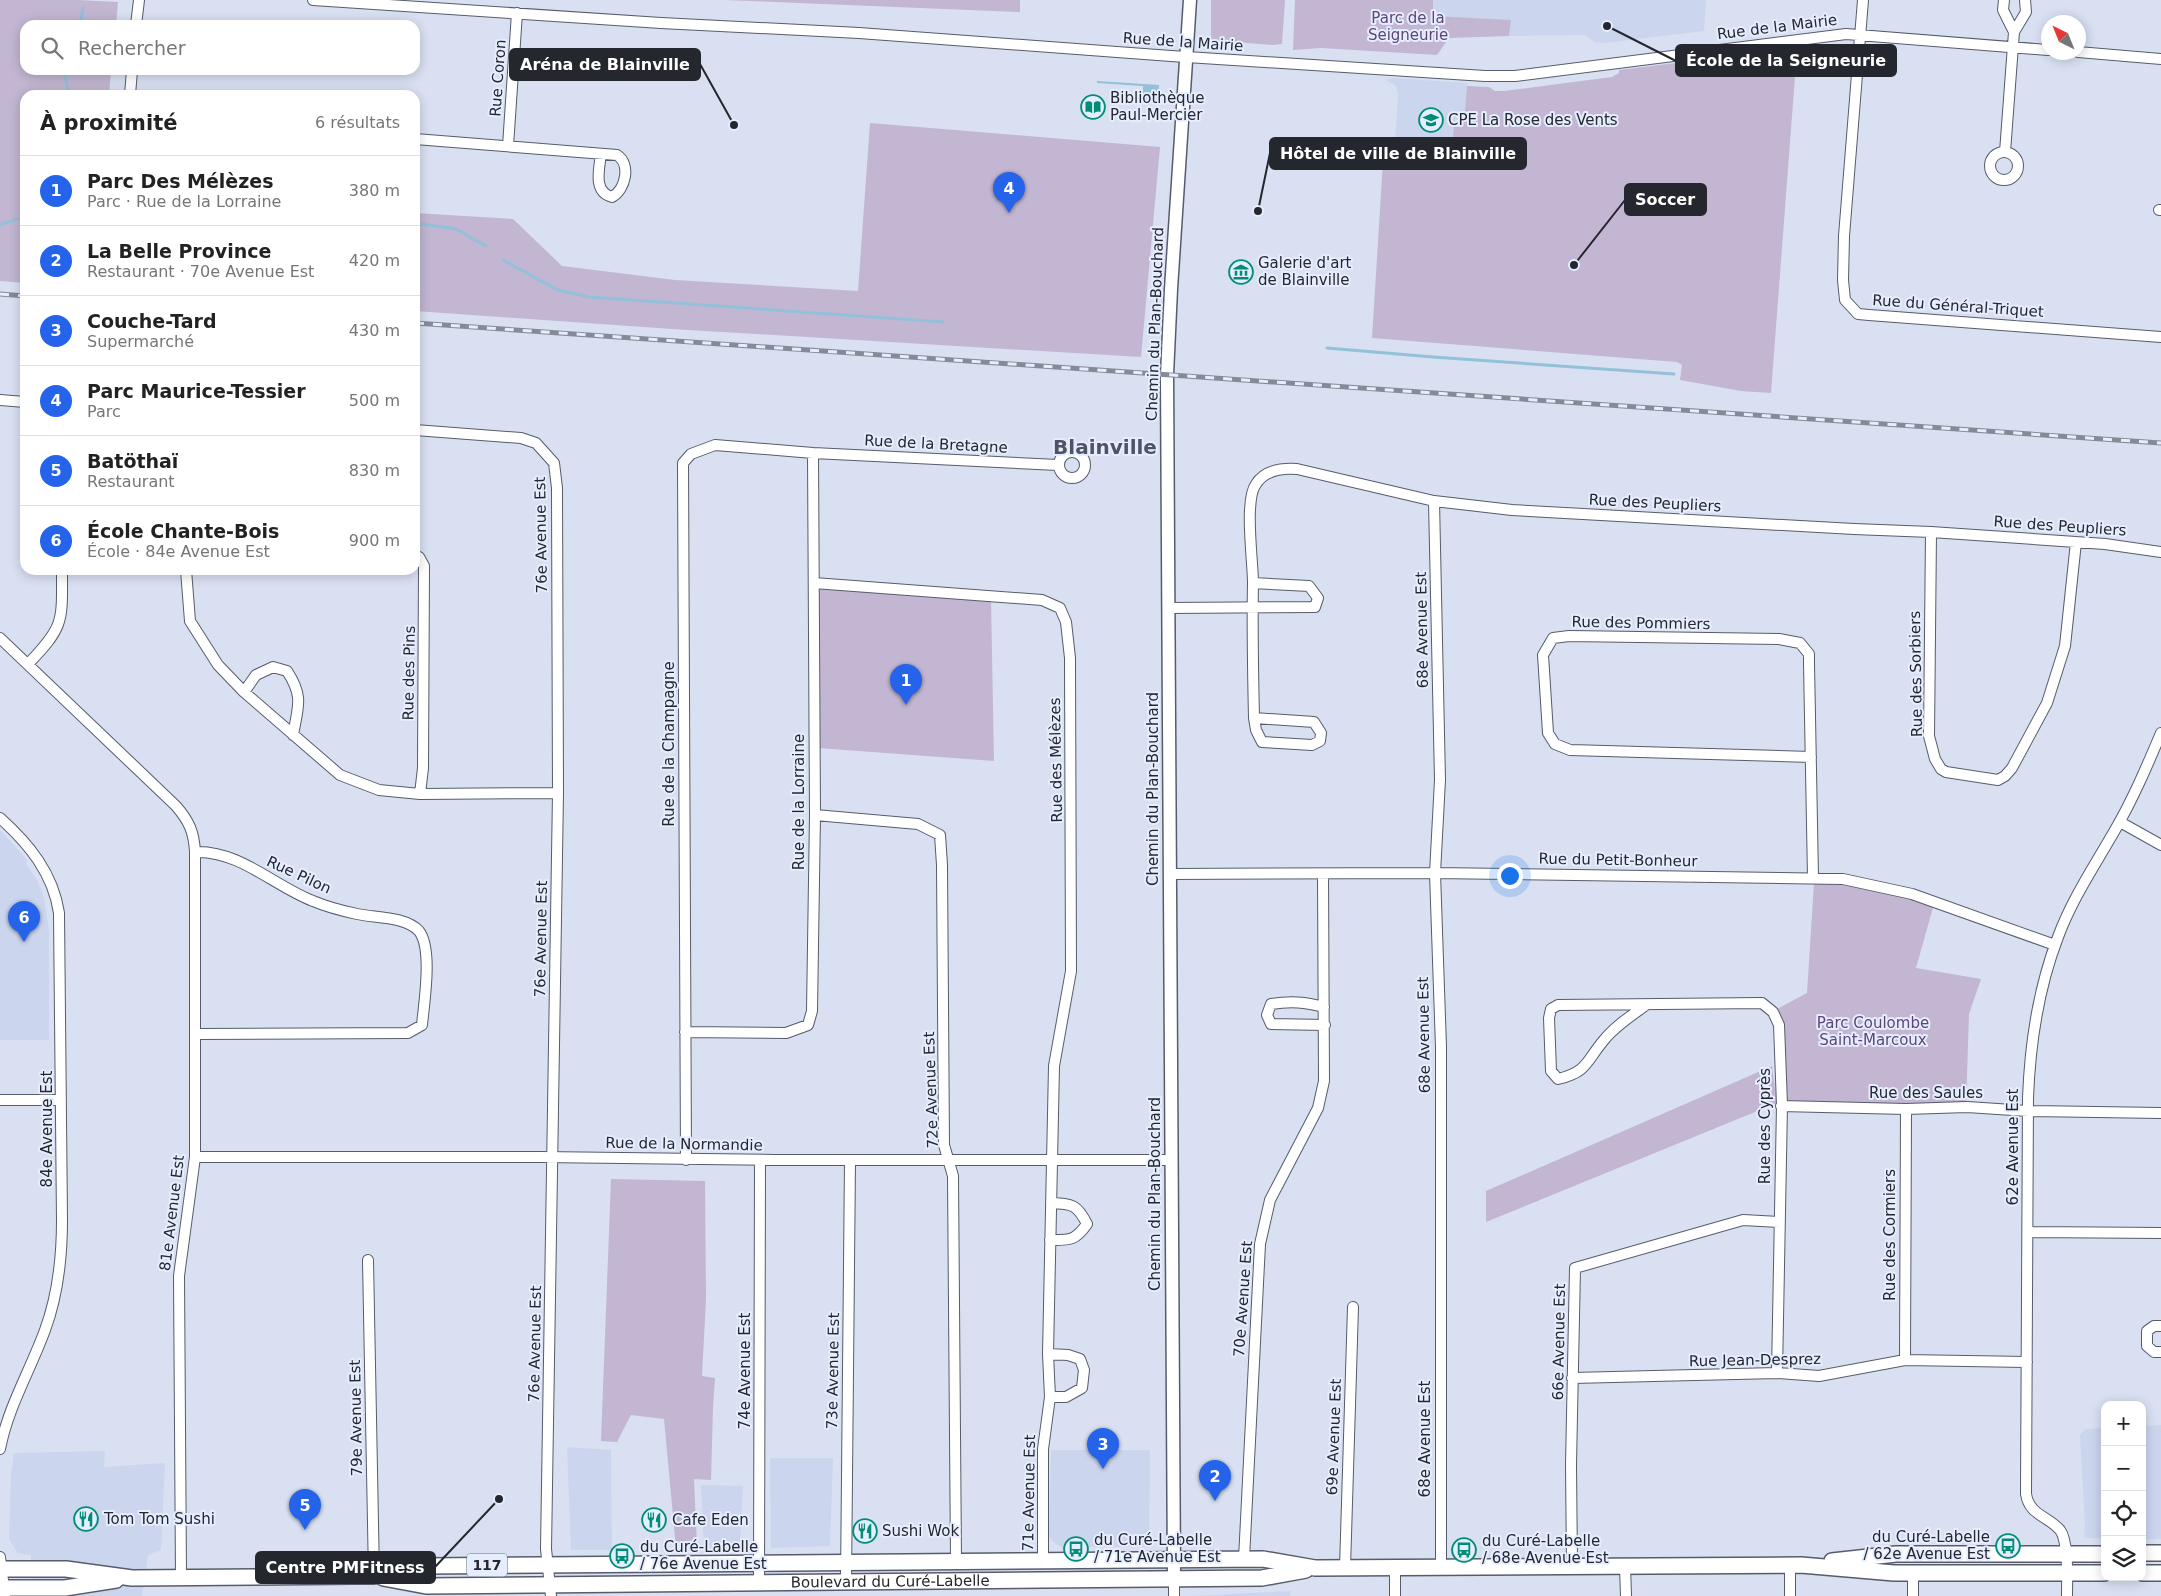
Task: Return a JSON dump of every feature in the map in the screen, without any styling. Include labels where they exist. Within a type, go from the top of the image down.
[{"type":"main road","points":[[2146,1553],[2161,1553]]},
{"type":"main road","name":"Boulevard du Curé-Labelle","points":[[1796,1565],[1896,1554],[2101,1554]]},
{"type":"main road","name":"Boulevard du Curé-Labelle","points":[[3,1591],[65,1588],[132,1578],[374,1576],[427,1566],[846,1562],[1263,1559],[1315,1568],[1796,1565],[1913,1573],[2101,1573]]},
{"type":"main road","name":"Boulevard du Curé-Labelle","points":[[0,1565],[66,1569],[132,1578]]},
{"type":"main road","name":"Boulevard du Curé-Labelle","points":[[374,1576],[426,1586],[551,1590],[759,1582],[1262,1578],[1315,1568]]},
{"type":"main road","points":[[2146,1573],[2161,1573]]},
{"type":"street","points":[[136,20],[138,0]]},
{"type":"street","name":"Rue de la Mairie","points":[[313,0],[859,33],[1496,77],[1846,34],[2041,49]]},
{"type":"street","name":"Chemin du Plan-Bouchard","points":[[1174,1579],[1168,343],[1190,0]]},
{"type":"street","name":"Rue du Général-Triquet","points":[[1863,0],[1844,236],[1843,280],[1845,300],[1858,314],[2161,336]]},
{"type":"street","points":[[2004,0],[2003,10],[2014,32]]},
{"type":"street","points":[[2005,152],[2014,32],[2026,12],[2025,0]]},
{"type":"street","name":"Rue Coron","points":[[508,146],[517,13]]},
{"type":"street","points":[[2086,53],[2161,59]]},
{"type":"street","points":[[130,90],[132,75]]},
{"type":"street","points":[[420,140],[601,154]]},
{"type":"street","points":[[0,400],[20,402]]},
{"type":"street","name":"76e Avenue Est","points":[[420,430],[521,438],[536,442],[554,463],[557,488],[558,793],[548,1565],[551,1590]]},
{"type":"street","name":"Rue de la Champagne","points":[[686,1160],[683,462],[691,454],[715,445],[813,452]]},
{"type":"street","name":"Rue de la Bretagne","points":[[813,452],[1058,465]]},
{"type":"street","name":"Rue de la Lorraine","points":[[685,1032],[786,1033],[808,1026],[812,1011],[815,815],[813,452]]},
{"type":"street","name":"Rue des Peupliers","points":[[1254,718],[1314,722],[1321,733],[1320,741],[1312,745],[1262,742],[1256,730],[1254,718],[1253,583],[1250,510],[1254,485],[1265,475],[1282,468],[1297,469],[1434,501],[1512,510],[1931,532],[2116,545],[2161,552]]},
{"type":"street","name":"68e Avenue Est","points":[[1434,501],[1440,780],[1435,873],[1441,1047],[1441,1568]]},
{"type":"street","name":"Rue des Sorbiers","points":[[1931,532],[1929,736],[1935,759],[1941,769],[1946,772],[1994,780],[2005,776],[2012,768],[2047,703],[2065,646],[2076,542]]},
{"type":"street","name":"Rue des Pins","points":[[420,560],[424,566],[424,768],[420,794]]},
{"type":"street","points":[[28,664],[49,642],[60,623],[62,575]]},
{"type":"street","points":[[186,575],[190,621],[218,664],[244,692],[340,775],[379,790],[420,794],[558,793]]},
{"type":"street","name":"Rue des Mélèzes","points":[[814,583],[1042,600],[1060,608],[1066,622],[1070,658],[1071,970],[1054,1066],[1052,1159]]},
{"type":"street","points":[[1168,608],[1315,607],[1318,598],[1309,586],[1253,583]]},
{"type":"street","name":"Rue des Pommiers","points":[[1811,756],[1570,750],[1555,744],[1548,733],[1542,655],[1553,638],[1569,636],[1779,639],[1800,644],[1809,654],[1811,756],[1812,877]]},
{"type":"street","points":[[0,638],[185,816],[192,828],[195,852]]},
{"type":"street","points":[[244,692],[256,676],[273,667],[287,671],[297,686],[299,703],[293,735]]},
{"type":"street","name":"62e Avenue Est","points":[[2067,1596],[2065,1554],[2060,1531],[2034,1511],[2026,1498],[2028,1111],[2032,1036],[2041,994],[2055,945],[2081,889],[2120,822],[2161,733]]},
{"type":"street","name":"72e Avenue Est","points":[[815,815],[918,824],[940,835],[942,864],[944,1145],[954,1176],[956,1562]]},
{"type":"street","name":"84e Avenue Est","points":[[0,818],[22,840],[39,861],[51,882],[58,906],[61,947],[62,1240],[58,1282],[47,1325],[11,1408],[0,1449]]},
{"type":"street","points":[[2120,822],[2161,845]]},
{"type":"street","name":"Rue Pilon","points":[[195,852],[220,854],[313,901],[356,914],[407,923],[418,931],[425,942],[426,981],[422,1025],[408,1033],[195,1034]]},
{"type":"street","name":"81e Avenue Est","points":[[181,1577],[180,1276],[195,1157],[195,852]]},
{"type":"street","name":"Rue du Petit-Bonheur","points":[[1170,874],[1323,875],[1435,873],[1812,877],[1843,879],[1912,894],[2055,945]]},
{"type":"street","name":"70e Avenue Est","points":[[1244,1559],[1260,1244],[1270,1200],[1318,1108],[1324,1081],[1323,875]]},
{"type":"street","points":[[1324,1007],[1304,1001],[1280,1002],[1270,1004],[1267,1015],[1271,1024],[1325,1025]]},
{"type":"street","name":"Rue des Cyprès","points":[[1646,1005],[1609,1035],[1590,1060],[1575,1075],[1558,1080],[1552,1071],[1549,1018],[1551,1009],[1558,1004],[1762,1003],[1774,1012],[1780,1026],[1781,1106],[1777,1373]]},
{"type":"street","points":[[0,1100],[61,1100]]},
{"type":"street","name":"Rue des Saules","points":[[1781,1106],[1906,1109],[1967,1107],[2028,1111],[2161,1113]]},
{"type":"street","name":"Rue des Cormiers","points":[[1905,1360],[1906,1109]]},
{"type":"street","name":"Rue de la Normandie","points":[[195,1157],[554,1157],[850,1161],[1172,1160]]},
{"type":"street","name":"71e Avenue Est","points":[[1043,1561],[1043,1449],[1050,1397],[1048,1354],[1052,1159]]},
{"type":"street","name":"74e Avenue Est","points":[[759,1582],[760,1160]]},
{"type":"street","name":"73e Avenue Est","points":[[846,1581],[850,1161]]},
{"type":"street","points":[[1050,1240],[1069,1240],[1080,1234],[1087,1224],[1081,1212],[1071,1204],[1051,1203]]},
{"type":"street","name":"66e Avenue Est","points":[[1572,1566],[1572,1378],[1575,1268],[1742,1220],[1779,1222]]},
{"type":"street","points":[[2028,1232],[2161,1233]]},
{"type":"street","name":"79e Avenue Est","points":[[368,1260],[374,1576]]},
{"type":"street","name":"69e Avenue Est","points":[[1345,1568],[1353,1307]]},
{"type":"street","points":[[2161,1326],[2154,1326],[2147,1331],[2147,1346],[2154,1352],[2161,1352]]},
{"type":"street","points":[[1048,1354],[1068,1355],[1080,1359],[1084,1370],[1082,1388],[1066,1398],[1050,1397]]},
{"type":"street","name":"Rue Jean-Desprez","points":[[1572,1378],[1777,1373],[1819,1376],[1905,1360],[2027,1362]]},
{"type":"street","points":[[0,1565],[3,1591]]},
{"type":"street","points":[[1790,1596],[1796,1565]]},
{"type":"street","points":[[1625,1566],[1626,1596]]},
{"type":"street","points":[[1395,1568],[1395,1596]]},
{"type":"street","points":[[1912,1596],[1913,1573]]},
{"type":"street","points":[[1174,1579],[1174,1596]]},
{"type":"shaded area","points":[[1433,0],[1706,0],[1704,31],[1605,43],[1595,42],[1584,35],[1509,36],[1511,21],[1432,16]]},
{"type":"shaded area","name":"CPE La Rose des Vents","points":[[1392,78],[1467,83],[1465,117],[1464,122],[1458,127],[1451,165],[1394,161],[1398,94],[1396,86],[1386,80]]},
{"type":"shaded area","points":[[1097,81],[1159,85],[1158,103],[1143,100],[1143,86],[1097,83]]},
{"type":"shaded area","points":[[0,830],[27,860],[26,864],[36,878],[44,897],[49,930],[49,1040],[0,1040]]},
{"type":"shaded area","points":[[2161,1425],[2161,1539],[2146,1539],[2146,1426]]},
{"type":"shaded area","points":[[2101,1428],[2101,1538],[2084,1538],[2085,1525],[2080,1435],[2085,1429]]},
{"type":"shaded area","points":[[567,1447],[611,1450],[612,1550],[571,1550]]},
{"type":"shaded area","points":[[1051,1450],[1150,1450],[1149,1547],[1062,1547],[1053,1542],[1049,1537]]},
{"type":"shaded area","points":[[105,1451],[104,1467],[165,1463],[161,1550],[148,1555],[142,1596],[31,1596],[31,1555],[18,1553],[9,1539],[11,1475],[14,1453]]},
{"type":"shaded area","points":[[770,1458],[833,1458],[830,1546],[771,1548]]},
{"type":"shaded area","points":[[701,1485],[743,1486],[740,1549],[704,1549]]},
{"type":"shaded area","points":[[1291,1591],[1290,1596],[1191,1596]]},
{"type":"green space","points":[[0,0],[118,2],[116,20],[20,20],[20,75],[111,75],[109,90],[20,90],[20,283],[0,281]]},
{"type":"green space","points":[[724,0],[1020,0],[1020,12]]},
{"type":"green space","points":[[1211,0],[1285,0],[1282,44],[1273,45],[1211,40]]},
{"type":"green space","name":"Parc de la Seigneurie","points":[[1295,0],[1433,0],[1433,16],[1511,20],[1509,36],[1449,38],[1437,55],[1321,48],[1293,50]]},
{"type":"green space","points":[[1797,50],[1771,393],[1741,391],[1680,380],[1682,365],[1677,362],[1372,338],[1383,161],[1450,165],[1454,127],[1458,127],[1464,122],[1467,86],[1489,87],[1495,91],[1504,91],[1612,77],[1619,73],[1619,70],[1765,52]]},
{"type":"green space","points":[[870,123],[1160,147],[1141,357],[672,329],[420,311],[420,213],[513,219],[562,266],[675,280],[858,291]]},
{"type":"green space","points":[[818,586],[991,599],[994,761],[818,748]]},
{"type":"green space","name":"Parc Coulombe Saint-Marcoux","points":[[1814,883],[1875,887],[1934,904],[1916,968],[1981,979],[1969,1014],[1966,1107],[1782,1105],[1775,1010],[1807,993]]},
{"type":"green space","points":[[1772,1066],[1777,1103],[1486,1222],[1486,1191]]},
{"type":"green space","points":[[611,1179],[705,1181],[706,1299],[702,1376],[715,1378],[711,1480],[694,1479],[697,1547],[676,1548],[664,1419],[631,1415],[617,1442],[601,1441]]},
{"type":"waterway","points":[[81,20],[83,8]]},
{"type":"waterway","points":[[65,75],[68,90]]},
{"type":"waterway","points":[[0,225],[17,219]]},
{"type":"waterway","points":[[420,224],[456,229],[486,246]]},
{"type":"waterway","points":[[503,260],[558,290],[589,297],[943,322]]},
{"type":"waterway","points":[[1327,348],[1674,374]]},
{"type":"railway","points":[[0,294],[20,296]]},
{"type":"railway","points":[[420,323],[2161,443]]},
{"type":"place","name":"École de la Seigneurie","points":[[1607,26]]},
{"type":"place","name":"Bibliothèque Paul-Mercier","points":[[1093,107]]},
{"type":"place","name":"CPE La Rose des Vents","points":[[1431,120]]},
{"type":"place","name":"Aréna de Blainville","points":[[734,125]]},
{"type":"place","name":"Hôtel de ville de Blainville","points":[[1258,211]]},
{"type":"place","name":"Parc Maurice-Tessier","points":[[1009,213]]},
{"type":"place","name":"Soccer","points":[[1574,265]]},
{"type":"place","name":"Galerie d'art de Blainville","points":[[1241,272]]},
{"type":"place","name":"Parc Des Mélèzes","points":[[906,705]]},
{"type":"place","name":"École Chante-Bois","points":[[24,942]]},
{"type":"place","name":"Couche-Tard","points":[[1103,1469]]},
{"type":"place","name":"Centre PMFitness","points":[[499,1499]]},
{"type":"place","name":"La Belle Province","points":[[1215,1501]]},
{"type":"place","name":"Tom Tom Sushi","points":[[86,1519]]},
{"type":"place","name":"Cafe Eden","points":[[654,1520]]},
{"type":"place","name":"Batöthaï","points":[[305,1530]]},
{"type":"place","name":"Sushi Wok","points":[[865,1531]]},
{"type":"place","name":"du Curé-Labelle / 62e Avenue Est","points":[[2008,1546]]},
{"type":"place","name":"du Curé-Labelle / 71e Avenue Est","points":[[1076,1549]]},
{"type":"place","name":"du Curé-Labelle / 68e Avenue Est","points":[[1464,1550]]},
{"type":"place","name":"du Curé-Labelle / 76e Avenue Est","points":[[622,1556]]},
{"type":"district","name":"Blainville","points":[[1105,447]]}]
